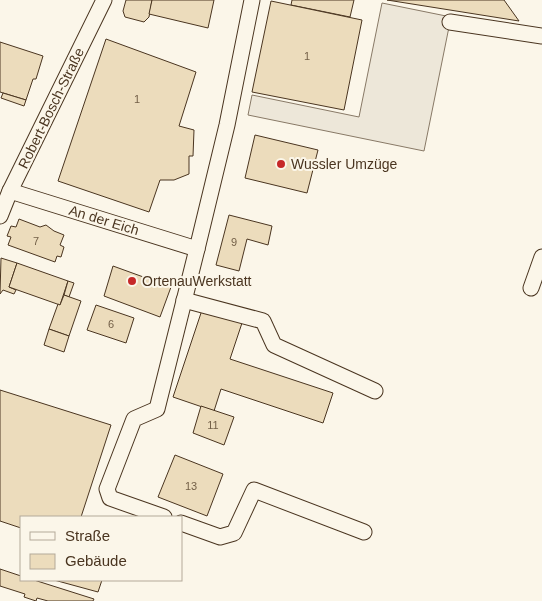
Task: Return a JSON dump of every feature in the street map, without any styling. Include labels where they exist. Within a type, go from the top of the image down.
[{"type":"street","name":"Robert-Bosch-Straße","points":[[0,216],[10,190],[104,0]]},
{"type":"street","points":[[161,516],[110,498],[107,489],[134,419],[157,409],[226,125],[252,0]]},
{"type":"street","points":[[450,22],[542,36]]},
{"type":"street","name":"An der Eich","points":[[10,190],[197,249]]},
{"type":"street","points":[[531,288],[542,257]]},
{"type":"street","points":[[184,300],[264,321],[274,346],[375,391]]},
{"type":"street","points":[[182,523],[220,537],[234,533],[254,490],[364,532]]},
{"type":"shaded area","points":[[382,3],[451,17],[424,151],[248,115],[252,95],[359,117]]},
{"type":"building","points":[[126,0],[152,0],[149,17],[144,22],[125,17],[123,11]]},
{"type":"building","points":[[152,0],[214,0],[208,28],[149,14]]},
{"type":"building","points":[[292,0],[354,0],[350,17],[291,5]]},
{"type":"building","points":[[387,0],[504,0],[519,21]]},
{"type":"building","points":[[271,1],[362,20],[344,110],[252,92]]},
{"type":"building","points":[[106,39],[196,72],[179,126],[194,130],[193,156],[189,156],[189,174],[174,180],[160,180],[149,212],[58,181]]},
{"type":"building","points":[[0,42],[43,56],[36,79],[33,79],[26,100],[0,92]]},
{"type":"building","points":[[3,93],[26,100],[24,106],[1,98]]},
{"type":"building","name":"Wussler Umzüge","points":[[255,135],[318,150],[307,193],[245,178]]},
{"type":"building","points":[[229,215],[272,226],[268,245],[247,239],[239,271],[216,265]]},
{"type":"building","points":[[19,219],[40,227],[46,225],[64,235],[60,245],[64,247],[61,257],[57,256],[55,262],[8,245],[11,237],[7,236],[11,226],[16,227]]},
{"type":"building","points":[[1,258],[17,263],[9,287],[16,290],[14,294],[3,290],[0,294]]},
{"type":"building","points":[[17,263],[68,281],[60,305],[9,287]]},
{"type":"building","points":[[113,266],[171,287],[160,317],[104,296]]},
{"type":"building","points":[[68,281],[74,283],[69,297],[64,295]]},
{"type":"building","points":[[64,295],[81,301],[69,336],[49,329],[58,304],[60,305]]},
{"type":"building","points":[[96,305],[134,318],[126,343],[87,330]]},
{"type":"building","points":[[202,310],[242,323],[230,359],[333,393],[323,423],[221,389],[214,411],[173,397]]},
{"type":"building","points":[[49,329],[69,336],[64,352],[44,345]]},
{"type":"building","points":[[0,390],[111,425],[81,516],[20,516],[20,528],[0,521]]},
{"type":"building","points":[[201,406],[234,417],[224,445],[193,433]]},
{"type":"building","points":[[175,455],[223,474],[207,516],[158,497]]},
{"type":"building","points":[[0,569],[20,576],[20,581],[37,581],[94,599],[93,601],[48,601],[37,598],[36,601],[24,597],[25,594],[0,586]]},
{"type":"building","points":[[58,581],[102,581],[98,592]]},
{"type":"place","name":"Wussler Umzüge","points":[[281,164]]},
{"type":"place","name":"OrtenauWerkstatt","points":[[132,281]]}]
